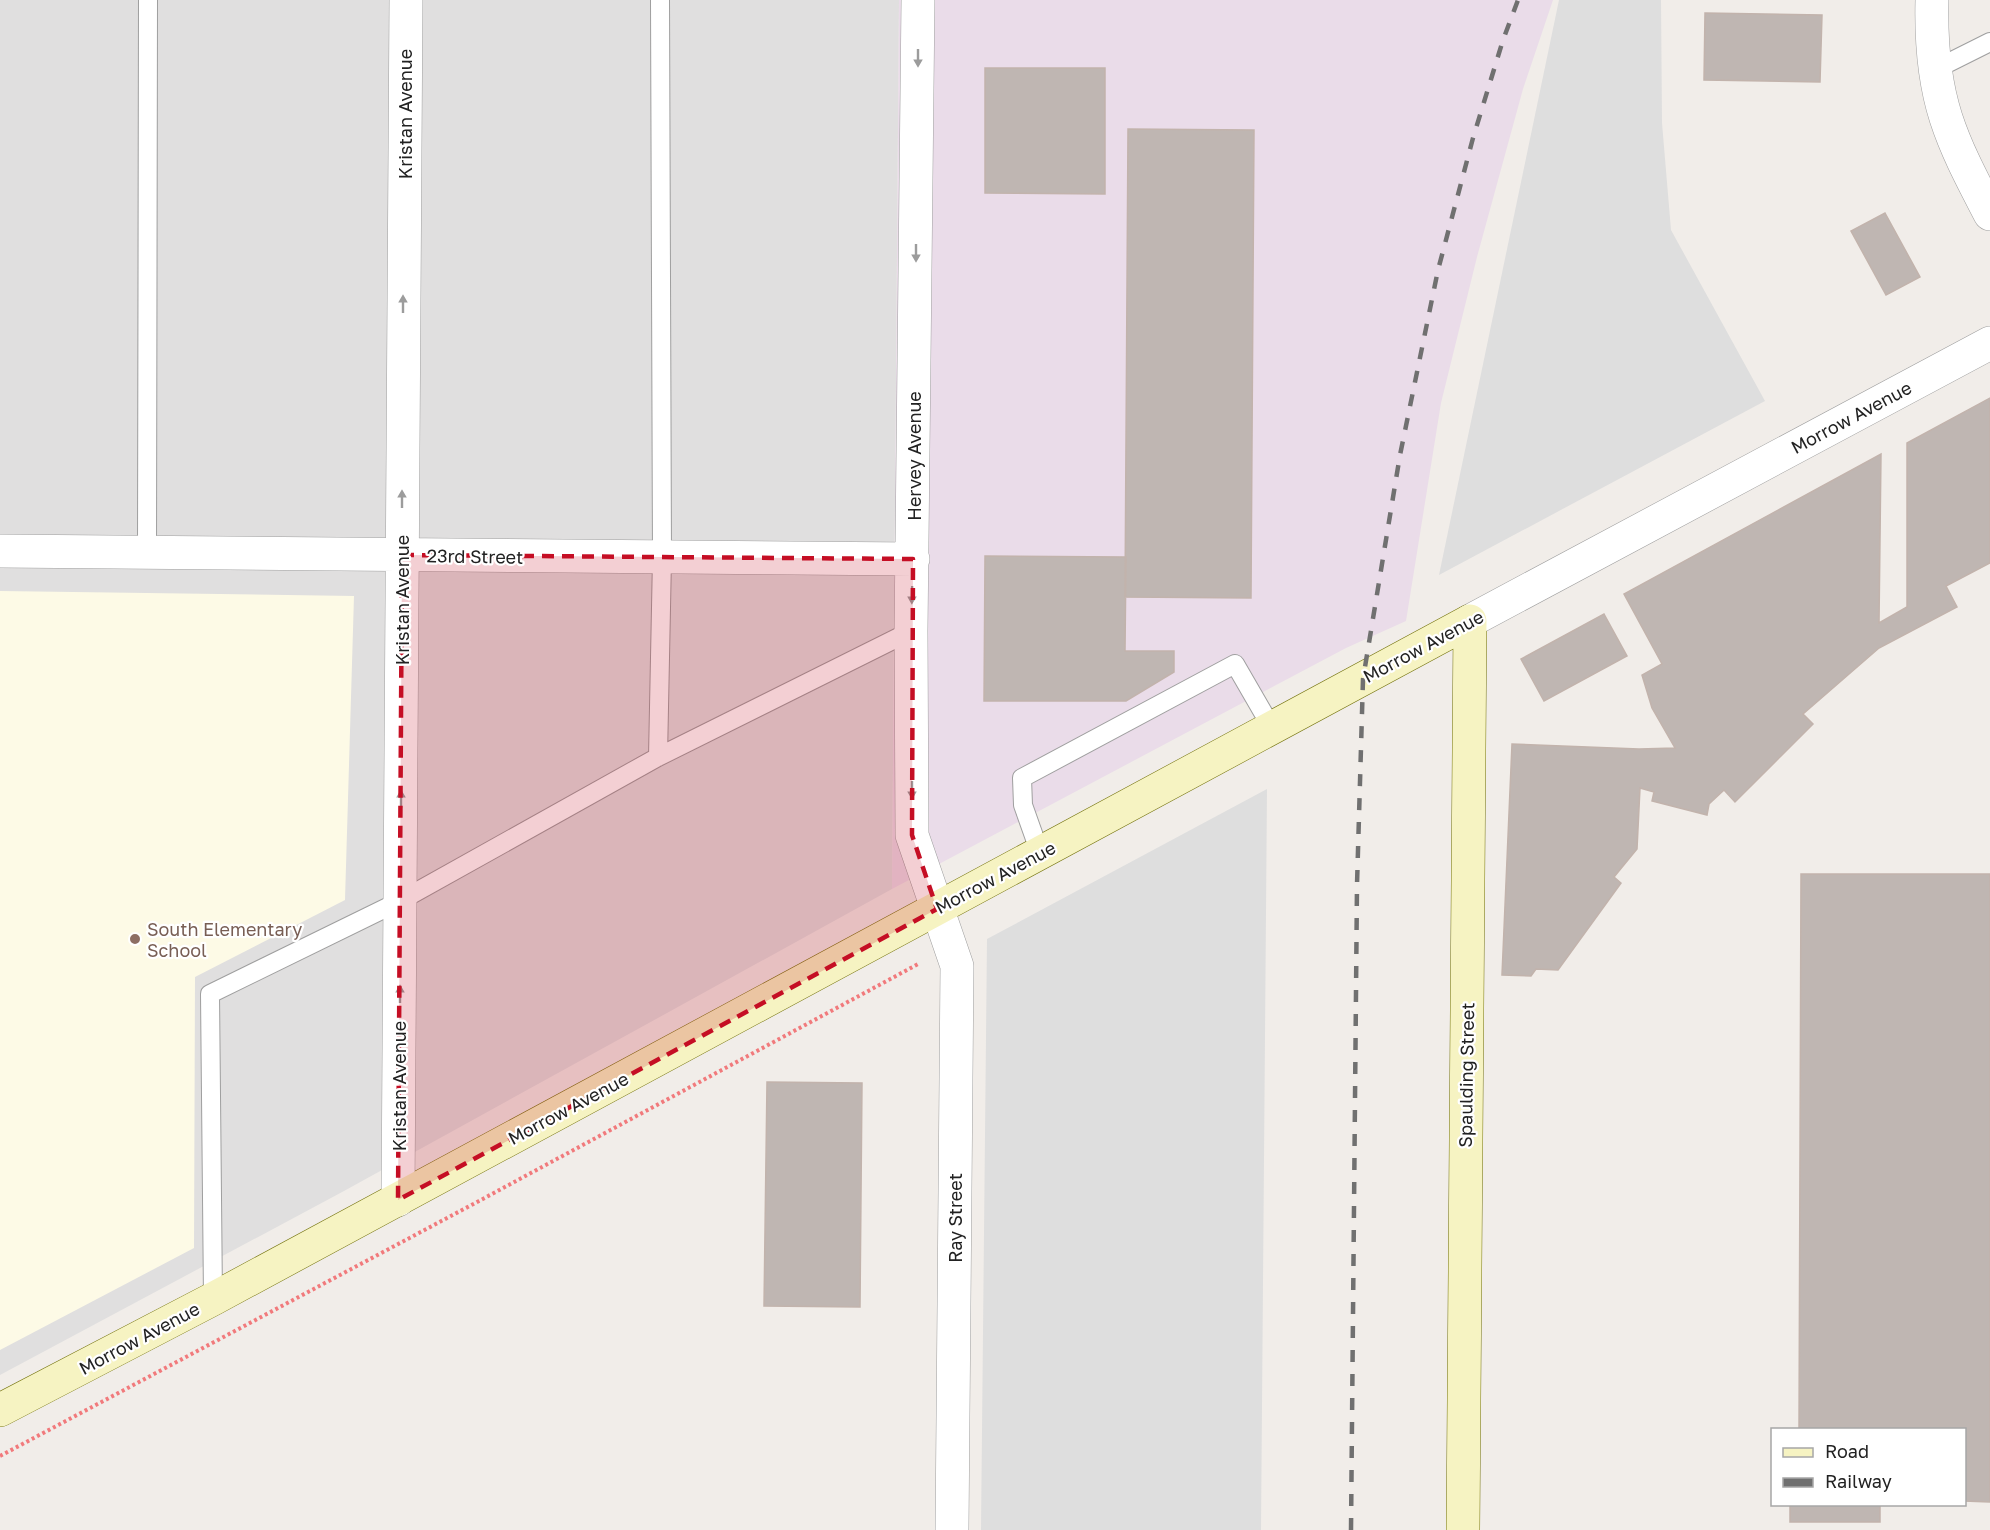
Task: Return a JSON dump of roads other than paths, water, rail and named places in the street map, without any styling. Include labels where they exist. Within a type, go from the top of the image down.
[{"type":"street","name":"Kristan Avenue","points":[[398,1200],[406,0]]},
{"type":"street","name":"Hervey Avenue","points":[[918,0],[911,630],[912,835],[937,909]]},
{"type":"street","points":[[1932,0],[1936,69],[1946,119],[1960,155],[1990,214]]},
{"type":"street","name":"Morrow Avenue","points":[[0,1410],[398,1200],[1990,343]]},
{"type":"street","name":"23rd Street","points":[[0,551],[913,559]]},
{"type":"street","name":"Spaulding Street","points":[[1463,1530],[1470,621]]},
{"type":"street","name":"Ray Street","points":[[937,909],[957,966],[952,1530]]},
{"type":"lane","points":[[147,553],[148,0]]},
{"type":"lane","points":[[658,757],[662,558],[660,0]]},
{"type":"lane","points":[[1936,69],[1990,42]]},
{"type":"lane","points":[[213,1299],[210,994],[400,901],[658,757],[911,630]]},
{"type":"lane","points":[[1040,853],[1023,805],[1022,778],[1042,767],[1234,664],[1272,728]]},
{"type":"railway","points":[[1351,1530],[1357,885],[1363,679],[1400,455],[1438,270],[1473,138],[1503,40],[1518,0]]},
{"type":"place","name":"South Elementary School","points":[[135,939]]}]
